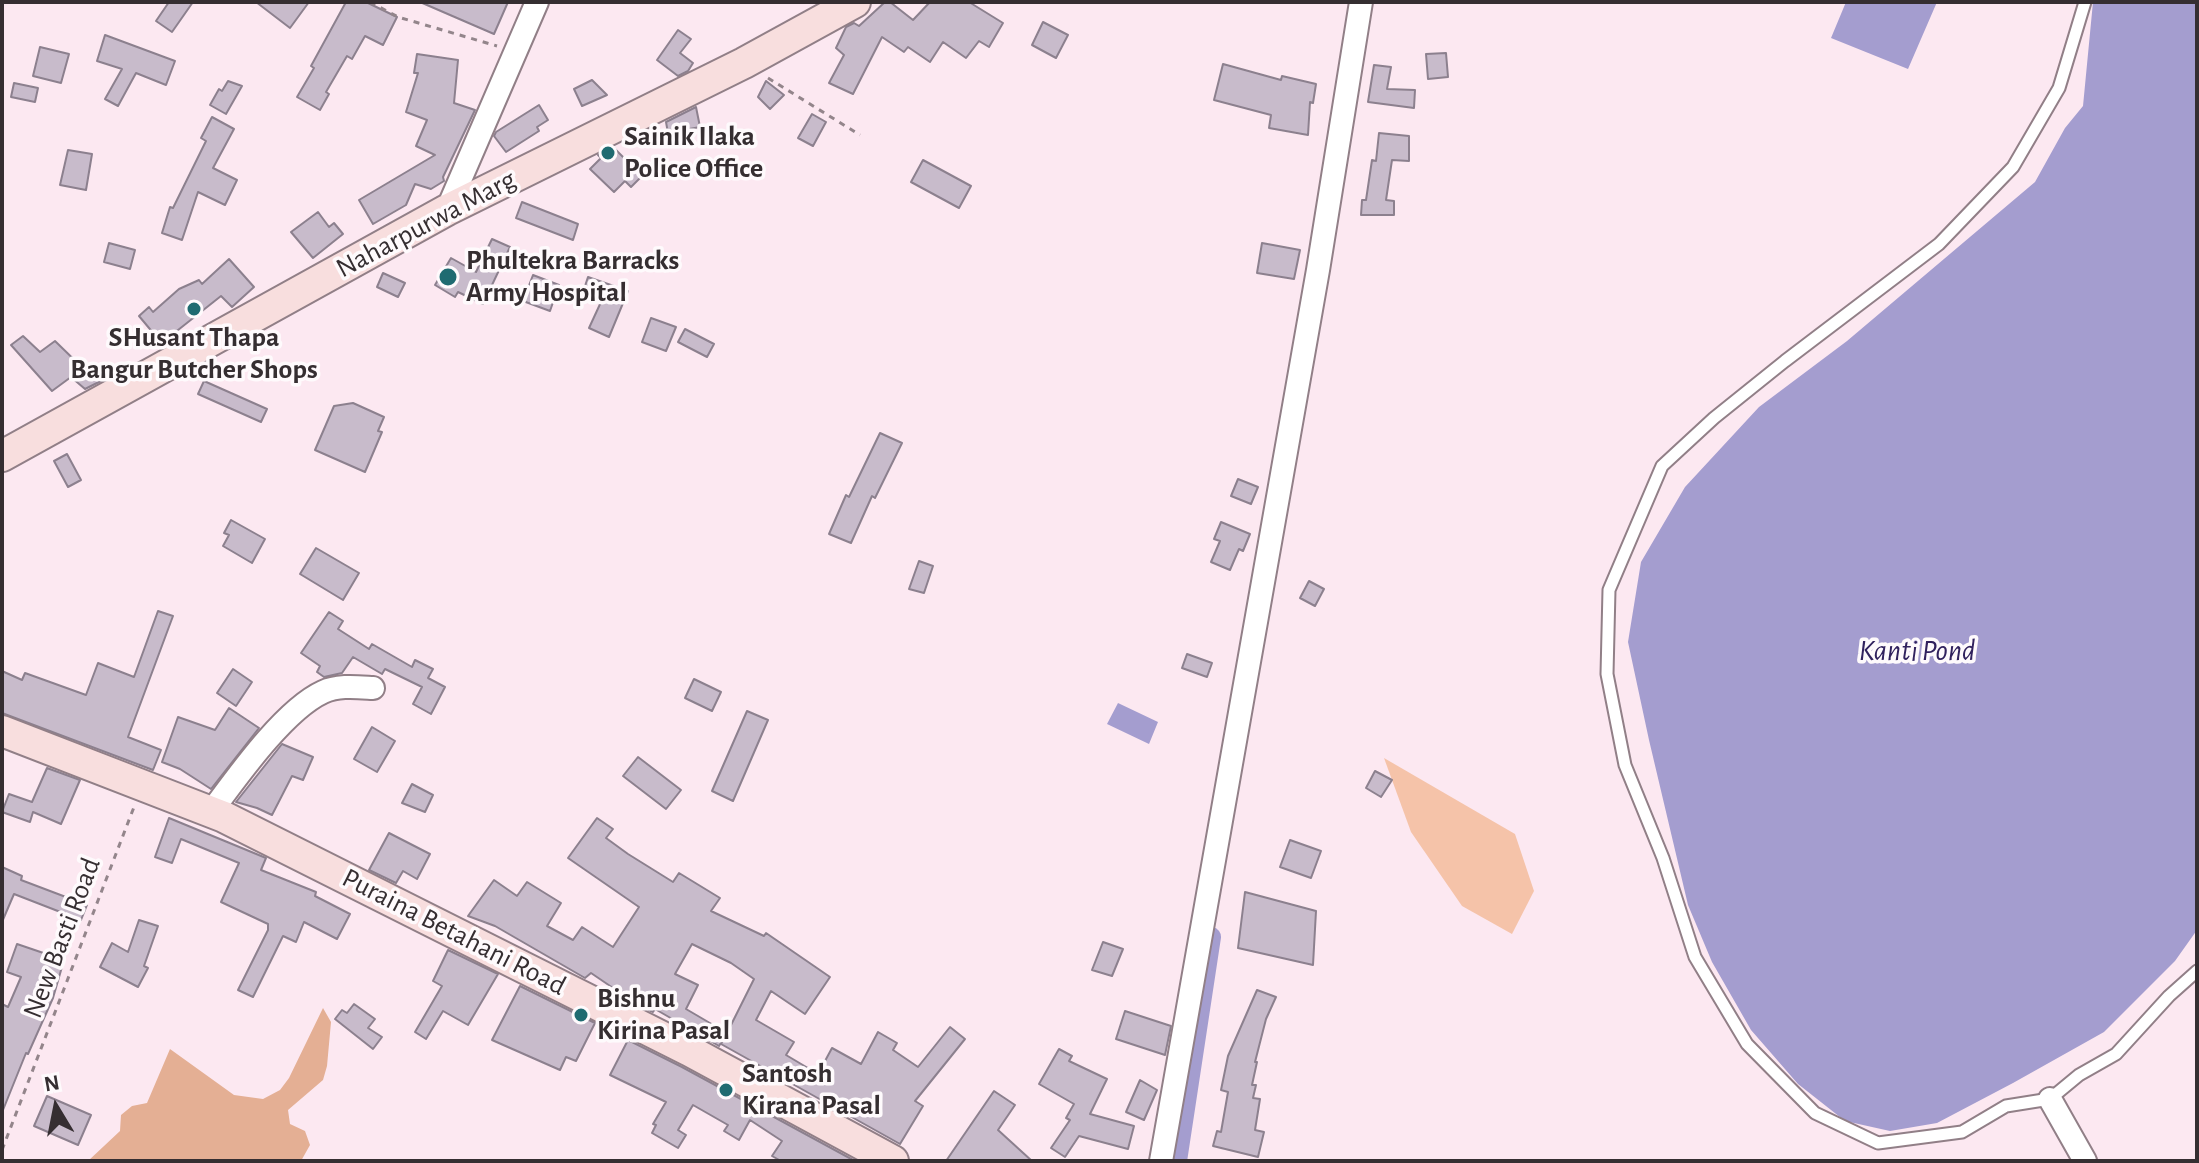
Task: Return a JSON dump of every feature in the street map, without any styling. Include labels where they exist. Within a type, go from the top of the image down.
[{"type":"street","points":[[447,210],[537,2]]},
{"type":"street","name":"Naharpurwa Marg","points":[[2,456],[447,210],[744,63],[855,2]]},
{"type":"street","points":[[1161,1161],[1318,270],[1361,2]]},
{"type":"street","points":[[211,812],[291,714],[323,692],[345,687],[373,688]]},
{"type":"street","name":"Puraina Betahani Road","points":[[2,731],[211,812],[690,1051],[893,1161]]},
{"type":"street","points":[[2050,1099],[2085,1161]]},
{"type":"lane","points":[[2085,2],[2059,88],[2013,167],[1939,244],[1785,361],[1714,418],[1662,466],[1609,590],[1607,674],[1625,765],[1663,858],[1695,957],[1747,1044],[1815,1113],[1878,1143],[1962,1132],[2006,1106],[2050,1099],[2079,1075],[2116,1054],[2169,996],[2197,971]]},
{"type":"path","points":[[370,2],[398,17],[516,52]]},
{"type":"path","points":[[744,63],[860,135]]},
{"type":"path","name":"New Basti Road","points":[[2,1150],[143,785]]},
{"type":"shaded area","points":[[1384,758],[1515,834],[1534,891],[1512,934],[1462,906],[1411,832]]},
{"type":"shaded area","points":[[323,1008],[331,1022],[323,1080],[288,1110],[290,1124],[305,1131],[310,1145],[301,1161],[88,1161],[120,1131],[121,1115],[132,1106],[147,1103],[170,1049],[234,1095],[263,1099],[280,1090],[289,1078]]},
{"type":"water","points":[[1846,2],[1937,2],[1908,69],[1831,38]]},
{"type":"water","name":"Kanti Pond","points":[[2093,2],[2197,2],[2197,930],[2175,961],[2104,1032],[1937,1123],[1890,1131],[1845,1121],[1798,1084],[1751,1030],[1712,962],[1688,905],[1628,642],[1641,562],[1685,487],[1759,407],[1847,341],[2035,182],[2065,128],[2083,106]]},
{"type":"water","points":[[1118,703],[1158,722],[1149,744],[1107,724]]},
{"type":"building","points":[[169,2],[193,2],[172,32],[156,21]]},
{"type":"building","points":[[256,2],[309,2],[290,28]]},
{"type":"building","points":[[346,2],[366,2],[397,17],[383,45],[365,36],[352,59],[347,56],[326,92],[329,94],[320,110],[297,97]]},
{"type":"building","points":[[420,2],[508,2],[494,34]]},
{"type":"building","points":[[885,2],[890,2],[913,20],[930,2],[969,2],[1003,23],[989,47],[979,41],[966,58],[943,42],[930,62],[908,47],[904,52],[882,37],[853,94],[829,83],[844,55],[836,48],[846,27],[854,23],[859,26]]},
{"type":"building","points":[[1043,22],[1068,35],[1056,58],[1032,45]]},
{"type":"building","points":[[678,30],[691,39],[680,53],[693,63],[688,71],[678,76],[657,60]]},
{"type":"building","points":[[105,35],[175,61],[166,85],[136,73],[118,106],[105,99],[122,69],[97,61]]},
{"type":"building","points":[[40,47],[69,54],[61,83],[33,76]]},
{"type":"building","points":[[1446,53],[1448,77],[1428,79],[1426,54]]},
{"type":"building","points":[[417,54],[458,60],[454,103],[475,110],[443,177],[444,181],[431,189],[415,184],[406,205],[373,224],[359,200],[435,155],[416,146],[427,120],[406,112],[418,73],[414,73]]},
{"type":"building","points":[[1223,64],[1281,80],[1282,76],[1316,84],[1313,103],[1310,102],[1308,135],[1269,128],[1271,115],[1214,100]]},
{"type":"building","points":[[1374,65],[1391,67],[1387,89],[1415,90],[1414,108],[1368,102]]},
{"type":"building","points":[[592,80],[607,95],[582,106],[574,89]]},
{"type":"building","points":[[228,81],[242,86],[226,114],[210,105]]},
{"type":"building","points":[[766,81],[784,95],[770,109],[758,97]]},
{"type":"building","points":[[14,83],[38,88],[35,102],[11,97]]},
{"type":"building","points":[[539,105],[548,120],[537,127],[539,131],[506,152],[494,136],[496,132]]},
{"type":"building","points":[[696,107],[700,127],[668,133],[666,122]]},
{"type":"building","points":[[812,114],[826,122],[813,146],[798,138]]},
{"type":"building","points":[[212,117],[234,129],[213,168],[237,180],[225,205],[198,192],[182,240],[162,233],[170,207],[173,208],[206,141],[201,138]]},
{"type":"building","points":[[1379,133],[1409,136],[1409,161],[1392,160],[1386,200],[1394,201],[1394,215],[1361,215],[1372,160],[1376,161]]},
{"type":"building","points":[[614,148],[642,176],[631,187],[625,181],[614,192],[590,169],[601,158],[598,155]]},
{"type":"building","points":[[68,150],[92,154],[86,190],[60,185]]},
{"type":"building","points":[[923,160],[971,186],[959,208],[911,182]]},
{"type":"building","points":[[522,202],[578,224],[573,240],[516,218]]},
{"type":"building","points":[[318,212],[329,227],[334,223],[343,234],[313,258],[291,232]]},
{"type":"building","points":[[492,239],[510,247],[483,304],[458,292],[455,297],[435,285],[451,258],[476,272]]},
{"type":"building","points":[[109,243],[135,250],[130,269],[104,262]]},
{"type":"building","points":[[1262,243],[1300,250],[1294,279],[1257,273]]},
{"type":"building","points":[[229,259],[254,287],[232,307],[221,296],[173,334],[177,339],[164,346],[139,316],[149,307],[153,312],[179,289],[199,280],[202,284]]},
{"type":"building","points":[[383,273],[405,283],[398,297],[377,287]]},
{"type":"building","points":[[533,275],[559,285],[550,311],[523,301]]},
{"type":"building","points":[[588,277],[628,291],[609,337],[589,328],[601,302],[582,295]]},
{"type":"building","points":[[651,318],[676,327],[666,351],[642,342]]},
{"type":"building","points":[[685,329],[714,344],[707,357],[678,342]]},
{"type":"building","points":[[23,336],[40,352],[55,341],[93,378],[97,374],[103,380],[85,389],[71,377],[52,391],[11,345]]},
{"type":"building","points":[[204,381],[267,409],[261,422],[198,394]]},
{"type":"building","points":[[353,403],[384,417],[378,431],[382,432],[365,472],[315,450],[334,406]]},
{"type":"building","points":[[880,433],[902,443],[875,498],[872,496],[851,543],[829,534],[846,495],[849,497]]},
{"type":"building","points":[[67,454],[81,480],[68,487],[54,461]]},
{"type":"building","points":[[1238,479],[1258,487],[1251,504],[1231,496]]},
{"type":"building","points":[[231,520],[265,539],[252,563],[223,546],[229,535],[224,533]]},
{"type":"building","points":[[1221,522],[1250,534],[1230,570],[1211,562],[1220,541],[1214,539]]},
{"type":"building","points":[[316,548],[359,573],[343,600],[300,574]]},
{"type":"building","points":[[919,561],[933,566],[924,593],[909,589]]},
{"type":"building","points":[[1309,581],[1324,589],[1315,606],[1300,598]]},
{"type":"building","points":[[158,611],[173,616],[128,737],[161,750],[153,770],[2,713],[2,671],[22,680],[25,673],[86,695],[98,663],[134,677]]},
{"type":"building","points":[[329,612],[343,621],[338,629],[369,649],[372,644],[412,667],[415,660],[433,669],[428,678],[445,687],[431,714],[413,704],[422,687],[385,669],[382,674],[353,657],[342,673],[324,677],[317,672],[320,666],[301,653]]},
{"type":"building","points":[[1187,654],[1212,663],[1207,677],[1182,668]]},
{"type":"building","points":[[233,669],[252,682],[236,706],[217,693]]},
{"type":"building","points":[[694,679],[721,692],[712,711],[685,698]]},
{"type":"building","points":[[229,708],[259,728],[211,789],[180,769],[162,762],[178,717],[215,730]]},
{"type":"building","points":[[747,711],[768,720],[733,801],[712,791]]},
{"type":"building","points":[[372,727],[395,741],[377,772],[354,759]]},
{"type":"building","points":[[282,744],[313,757],[303,780],[292,776],[272,815],[236,802]]},
{"type":"building","points":[[638,757],[681,790],[666,809],[623,776]]},
{"type":"building","points":[[47,768],[80,780],[61,824],[33,812],[30,822],[2,812],[9,794],[32,802]]},
{"type":"building","points":[[1375,771],[1392,780],[1381,797],[1366,788]]},
{"type":"building","points":[[412,784],[433,795],[425,812],[402,803]]},
{"type":"building","points":[[169,818],[266,858],[261,870],[316,892],[315,896],[350,914],[337,939],[304,922],[296,942],[283,936],[253,997],[238,990],[268,930],[268,924],[221,902],[239,863],[181,839],[172,863],[155,857]]},
{"type":"building","points":[[597,818],[613,829],[606,838],[628,854],[673,882],[679,873],[720,898],[711,911],[764,936],[766,933],[830,977],[805,1014],[771,991],[756,1020],[794,1042],[786,1055],[818,1074],[832,1048],[861,1064],[878,1032],[897,1043],[893,1050],[918,1067],[950,1027],[965,1039],[915,1101],[923,1106],[900,1144],[721,1044],[724,1038],[719,1046],[655,1009],[653,1012],[638,1005],[591,973],[585,978],[495,926],[468,916],[494,880],[517,896],[527,882],[561,903],[547,926],[573,940],[582,927],[613,947],[639,907],[568,858]],"holes":[[[692,944],[731,963],[754,979],[727,1033],[686,1009],[698,985],[675,974]]]},
{"type":"building","points":[[389,833],[430,854],[417,879],[403,871],[396,883],[369,870]]},
{"type":"building","points":[[1290,840],[1321,851],[1311,878],[1280,867]]},
{"type":"building","points":[[2,867],[22,876],[21,880],[87,905],[81,920],[14,894],[2,922]]},
{"type":"building","points":[[1245,892],[1316,911],[1313,965],[1238,948]]},
{"type":"building","points":[[139,920],[158,926],[144,966],[148,968],[138,987],[100,967],[112,943],[128,952]]},
{"type":"building","points":[[1103,942],[1123,949],[1112,976],[1092,970]]},
{"type":"building","points":[[17,944],[64,960],[53,998],[3,1110],[2,1004],[8,1007],[21,977],[7,972]]},
{"type":"building","points":[[448,950],[498,974],[468,1025],[443,1011],[426,1039],[415,1032],[442,986],[433,981]]},
{"type":"building","points":[[520,986],[595,1023],[576,1061],[566,1057],[560,1070],[492,1040]]},
{"type":"building","points":[[1257,990],[1276,997],[1266,1019],[1252,1085],[1256,1085],[1253,1098],[1260,1099],[1255,1130],[1264,1132],[1258,1157],[1213,1146],[1217,1131],[1221,1132],[1228,1092],[1221,1090],[1228,1056]]},
{"type":"building","points":[[354,1004],[375,1019],[368,1028],[382,1037],[373,1049],[335,1019],[342,1010],[347,1013]]},
{"type":"building","points":[[1125,1011],[1171,1026],[1165,1055],[1116,1039]]},
{"type":"building","points":[[628,1040],[855,1161],[781,1161],[772,1156],[782,1141],[750,1120],[739,1140],[724,1131],[728,1125],[693,1105],[678,1130],[686,1135],[678,1148],[652,1133],[656,1125],[653,1124],[666,1102],[610,1075]]},
{"type":"building","points":[[1059,1049],[1072,1056],[1069,1061],[1107,1079],[1090,1114],[1134,1126],[1128,1149],[1079,1136],[1065,1157],[1051,1148],[1070,1120],[1066,1118],[1074,1104],[1039,1084]]},
{"type":"building","points":[[1140,1080],[1157,1090],[1144,1120],[1126,1112]]},
{"type":"building","points":[[994,1091],[1015,1105],[998,1130],[1032,1161],[946,1161]]},
{"type":"building","points":[[47,1096],[91,1115],[78,1145],[34,1126]]},
{"type":"waterway","points":[[1177,1161],[1211,937]]},
{"type":"place","name":"Sainik Ilaka Police Office","points":[[608,153]]},
{"type":"place","name":"Phultekra Barracks Army Hospital","points":[[448,277]]},
{"type":"place","name":"SHusant Thapa Bangur Butcher Shops","points":[[194,309]]},
{"type":"place","name":"Bishnu Kirina Pasal","points":[[581,1015]]},
{"type":"place","name":"Santosh Kirana Pasal","points":[[726,1090]]}]
